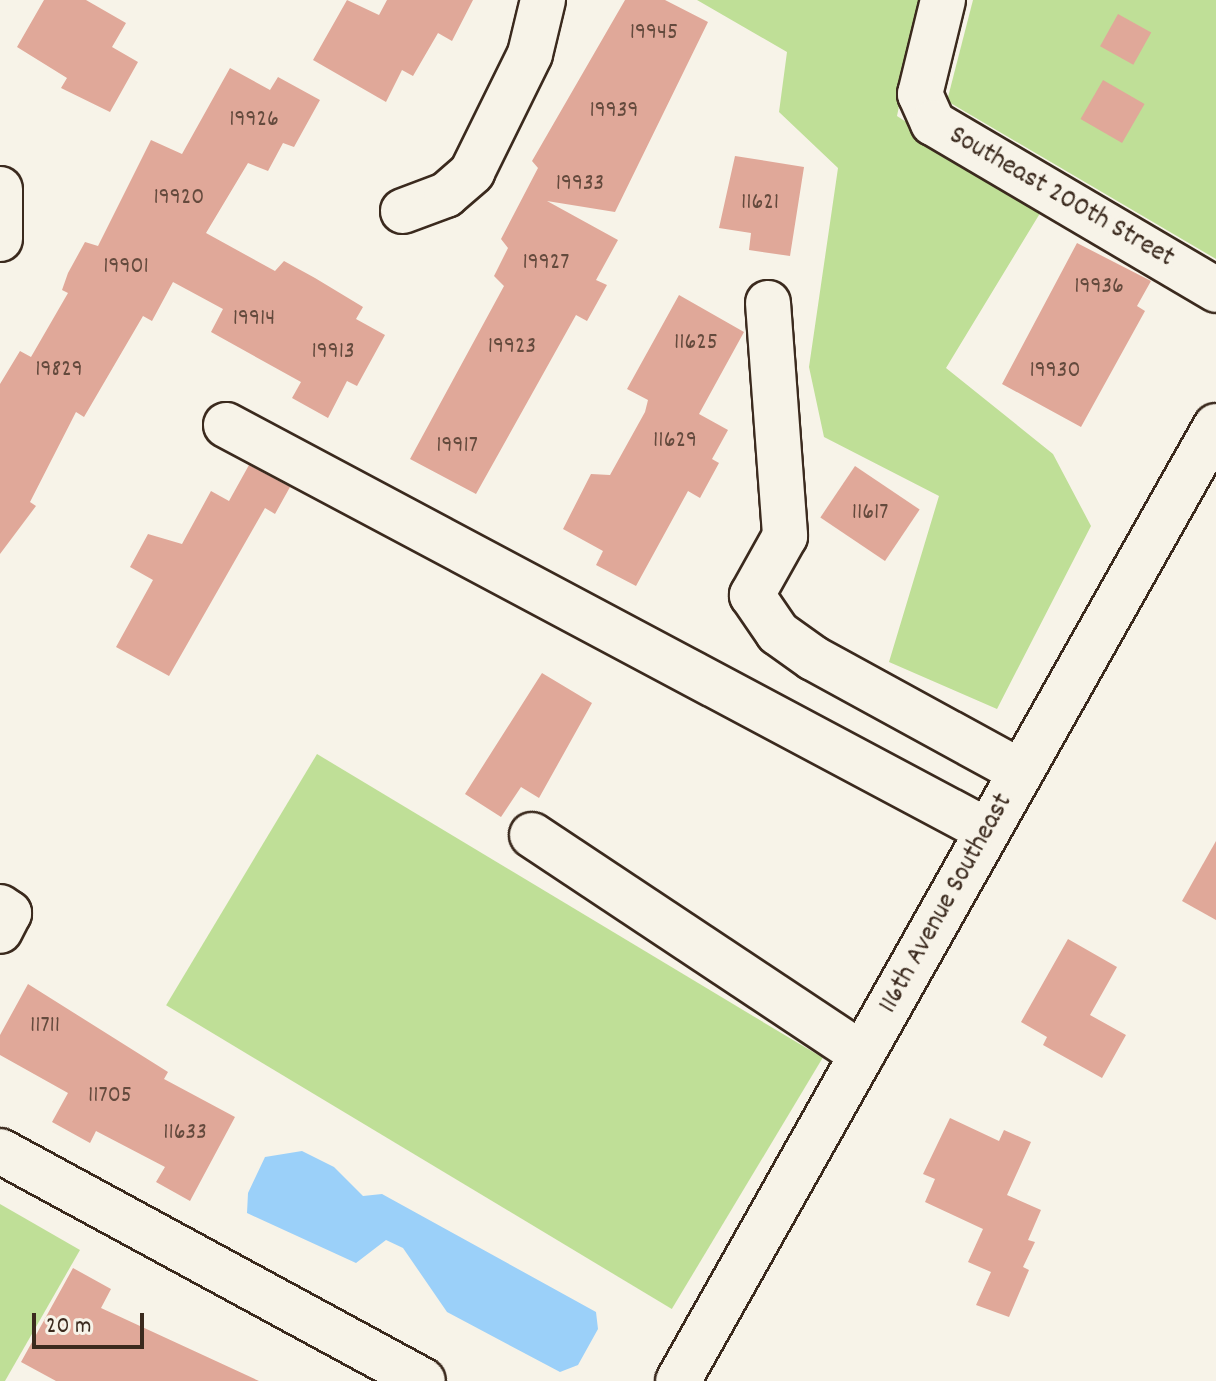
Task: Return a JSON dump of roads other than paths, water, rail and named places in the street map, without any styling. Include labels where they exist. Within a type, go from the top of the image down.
[{"type":"street","points":[[403,211],[446,195],[472,172],[530,54],[543,0]]},
{"type":"street","name":"Southeast 200th Street","points":[[943,0],[920,94],[933,123],[1216,290]]},
{"type":"street","points":[[0,189],[0,239]]},
{"type":"street","points":[[768,303],[785,536],[752,595],[778,633],[813,658],[1021,772]]},
{"type":"street","points":[[226,425],[988,831]]},
{"type":"street","name":"116th Avenue Southeast","points":[[678,1381],[1216,426]]},
{"type":"street","points":[[532,835],[862,1054]]},
{"type":"street","points":[[0,1151],[423,1381]]},
{"type":"water","points":[[302,1151],[334,1167],[363,1196],[382,1194],[596,1312],[598,1329],[578,1365],[560,1372],[447,1312],[403,1248],[386,1240],[356,1263],[247,1213],[248,1193],[265,1157]]}]
